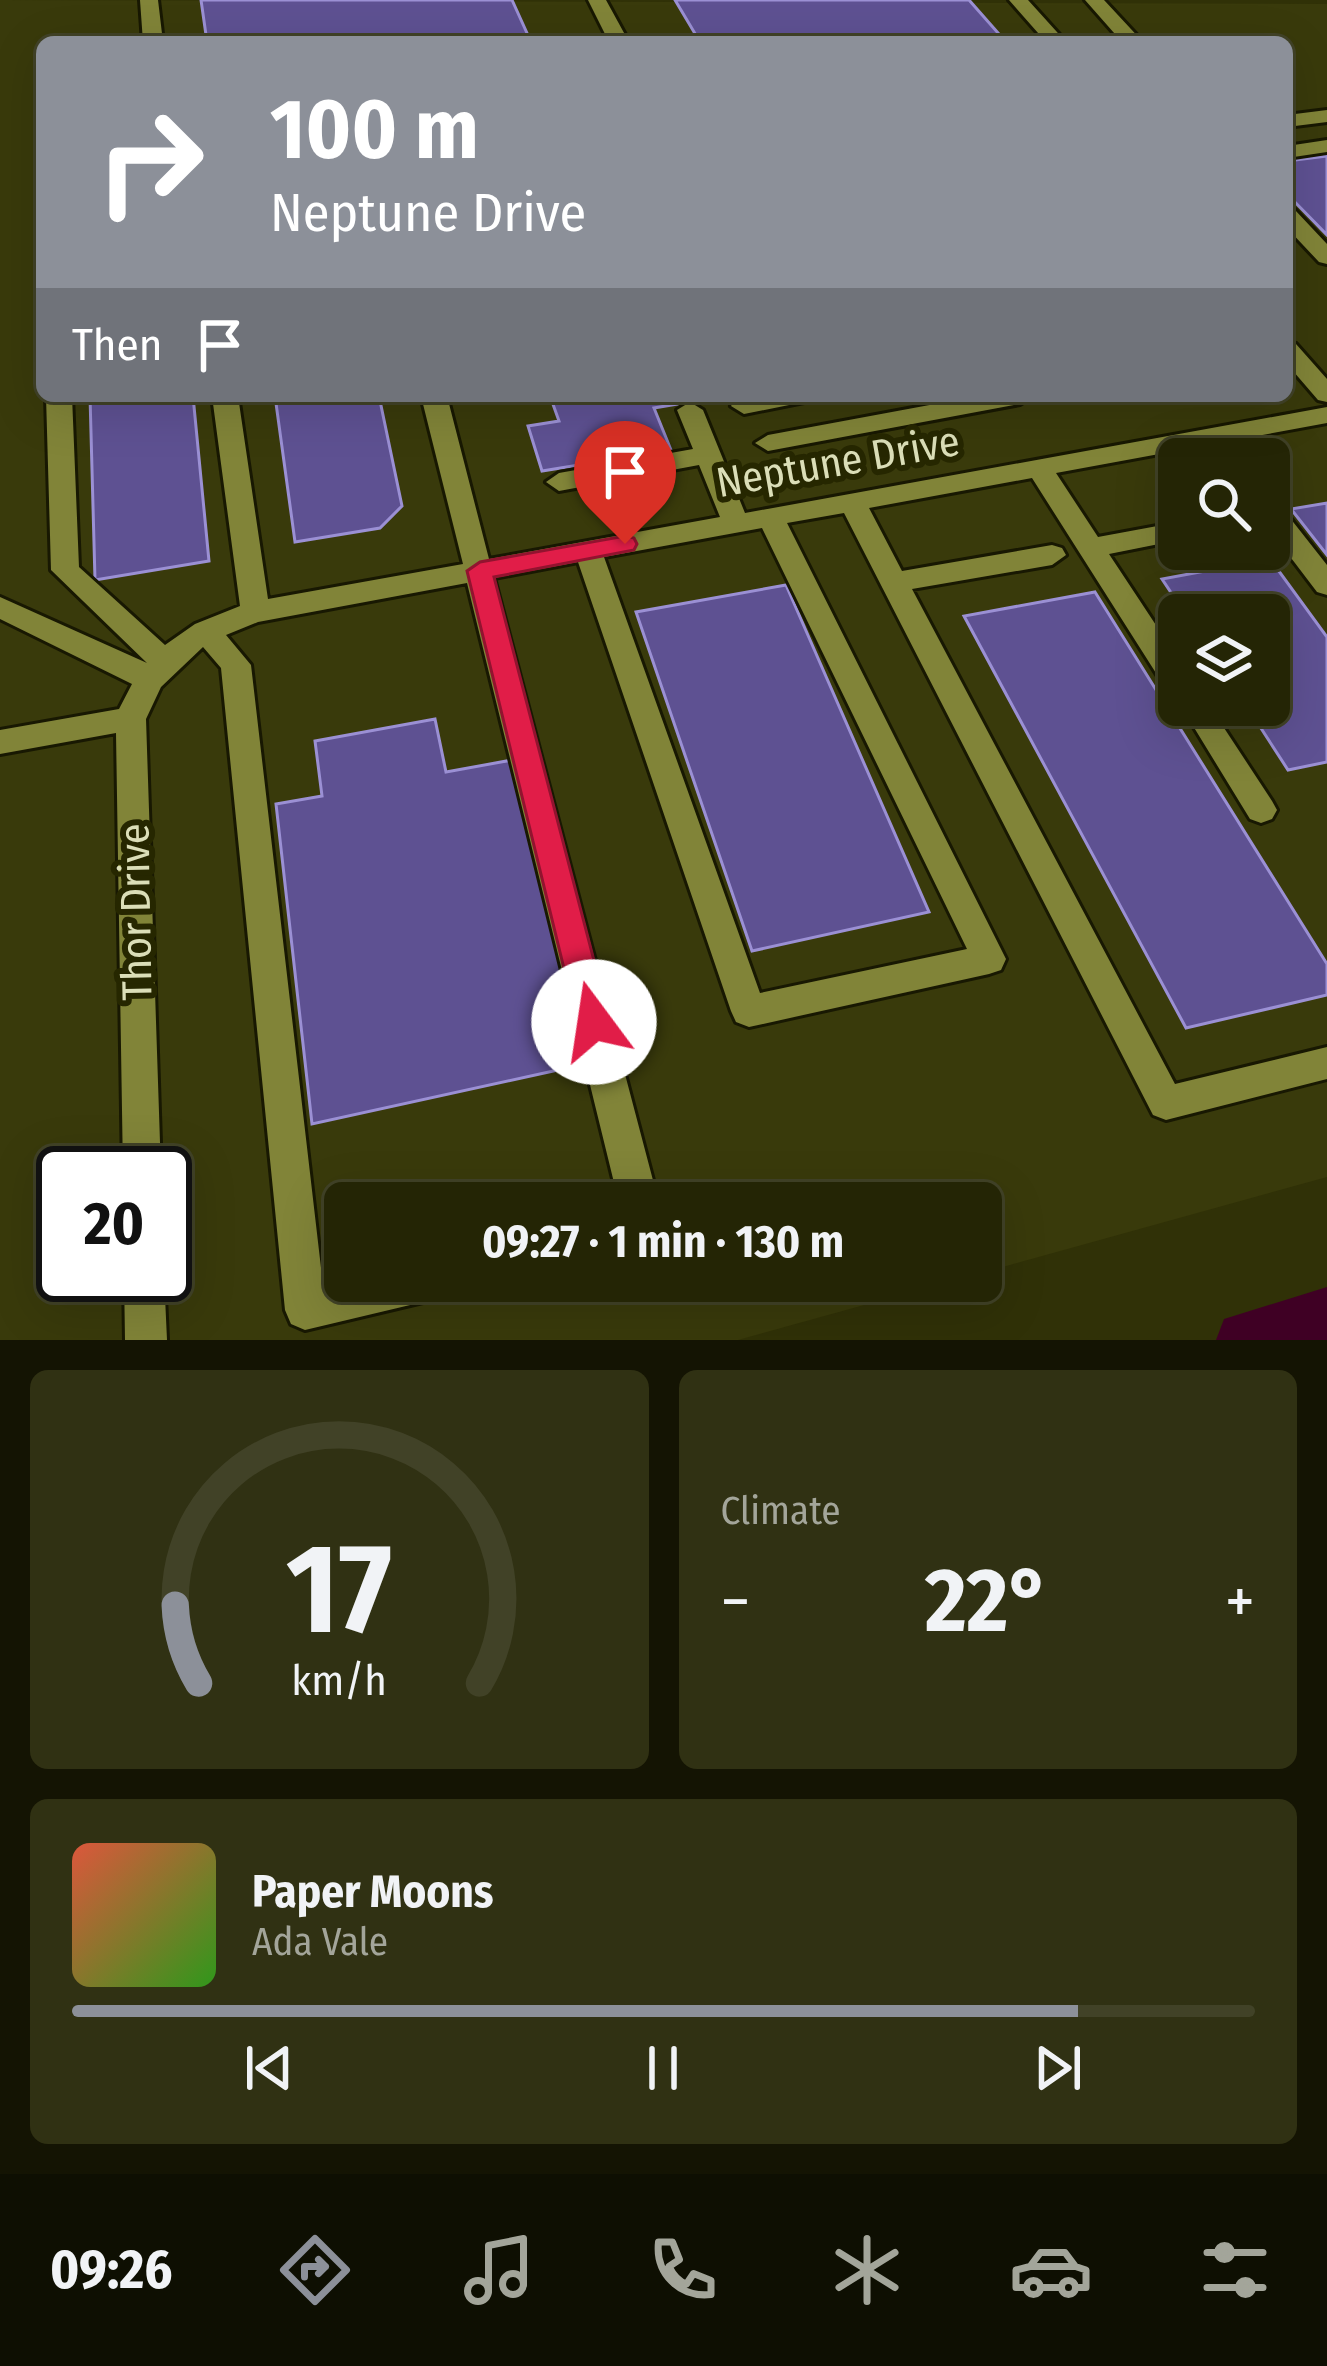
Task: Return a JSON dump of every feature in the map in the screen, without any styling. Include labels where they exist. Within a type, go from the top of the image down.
[{"type":"street","points":[[149,0],[153,36]]},
{"type":"street","points":[[597,0],[617,36]]},
{"type":"street","points":[[1018,0],[1051,36]]},
{"type":"street","points":[[1094,0],[1127,36]]},
{"type":"street","points":[[1293,120],[1327,116]]},
{"type":"street","points":[[1293,151],[1327,146]]},
{"type":"street","points":[[1293,220],[1327,257]]},
{"type":"street","points":[[1293,356],[1327,394]]},
{"type":"street","points":[[58,402],[65,570],[156,670]]},
{"type":"street","points":[[226,402],[255,612]]},
{"type":"street","points":[[436,402],[634,1182]]},
{"type":"street","points":[[744,406],[764,402]]},
{"type":"street","points":[[768,443],[988,402]]},
{"type":"street","points":[[690,410],[736,524]]},
{"type":"street","name":"Neptune Drive","points":[[1253,438],[1327,415]]},
{"type":"street","points":[[559,482],[708,454]]},
{"type":"street","name":"Neptune Drive","points":[[156,670],[205,631],[255,612],[1039,468],[1158,455]]},
{"type":"street","points":[[1039,468],[1158,652]]},
{"type":"street","points":[[852,502],[1166,1103],[1327,1063]]},
{"type":"street","points":[[588,551],[749,1010],[989,959],[770,517]]},
{"type":"street","points":[[1091,548],[1158,535]]},
{"type":"street","points":[[1290,537],[1327,585]]},
{"type":"street","points":[[893,582],[1052,555]]},
{"type":"street","points":[[0,608],[156,670]]},
{"type":"street","points":[[205,631],[236,665],[304,1310],[338,1302]]},
{"type":"street","name":"Thor Drive","points":[[141,1146],[131,719],[156,670]]},
{"type":"street","points":[[0,742],[131,719]]},
{"type":"street","points":[[1207,726],[1261,810]]},
{"type":"street","points":[[145,1302],[146,1340]]},
{"type":"shaded area","points":[[0,0],[1327,4],[1327,1177],[1002,1267],[1002,1182],[324,1182],[324,1302],[875,1302],[738,1340],[0,1340]]},
{"type":"building","points":[[201,0],[512,0],[528,36],[206,36]]},
{"type":"building","points":[[675,0],[969,0],[1001,36],[696,36]]},
{"type":"building","points":[[1327,156],[1327,235],[1293,200],[1293,160]]},
{"type":"building","points":[[90,402],[194,402],[209,561],[95,580]]},
{"type":"building","points":[[276,402],[380,402],[402,506],[380,528],[295,542]]},
{"type":"building","points":[[552,402],[689,402],[654,408],[671,450],[542,471],[528,426],[559,421]]},
{"type":"building","points":[[1327,503],[1327,555],[1291,509]]},
{"type":"building","points":[[1211,570],[1278,570],[1327,637],[1327,762],[1288,770],[1260,726],[1290,726],[1290,594],[1172,594],[1162,579]]},
{"type":"building","points":[[786,585],[929,912],[752,951],[636,612]]},
{"type":"building","points":[[1095,592],[1158,693],[1158,726],[1179,726],[1327,964],[1327,995],[1186,1028],[964,616]]},
{"type":"building","points":[[435,719],[446,772],[512,760],[585,1064],[312,1124],[276,804],[322,796],[315,741]]},
{"type":"waterway","points":[[1245,1340],[1327,1316]]},
{"type":"route","points":[[594,1022],[480,571],[625,544]]}]
